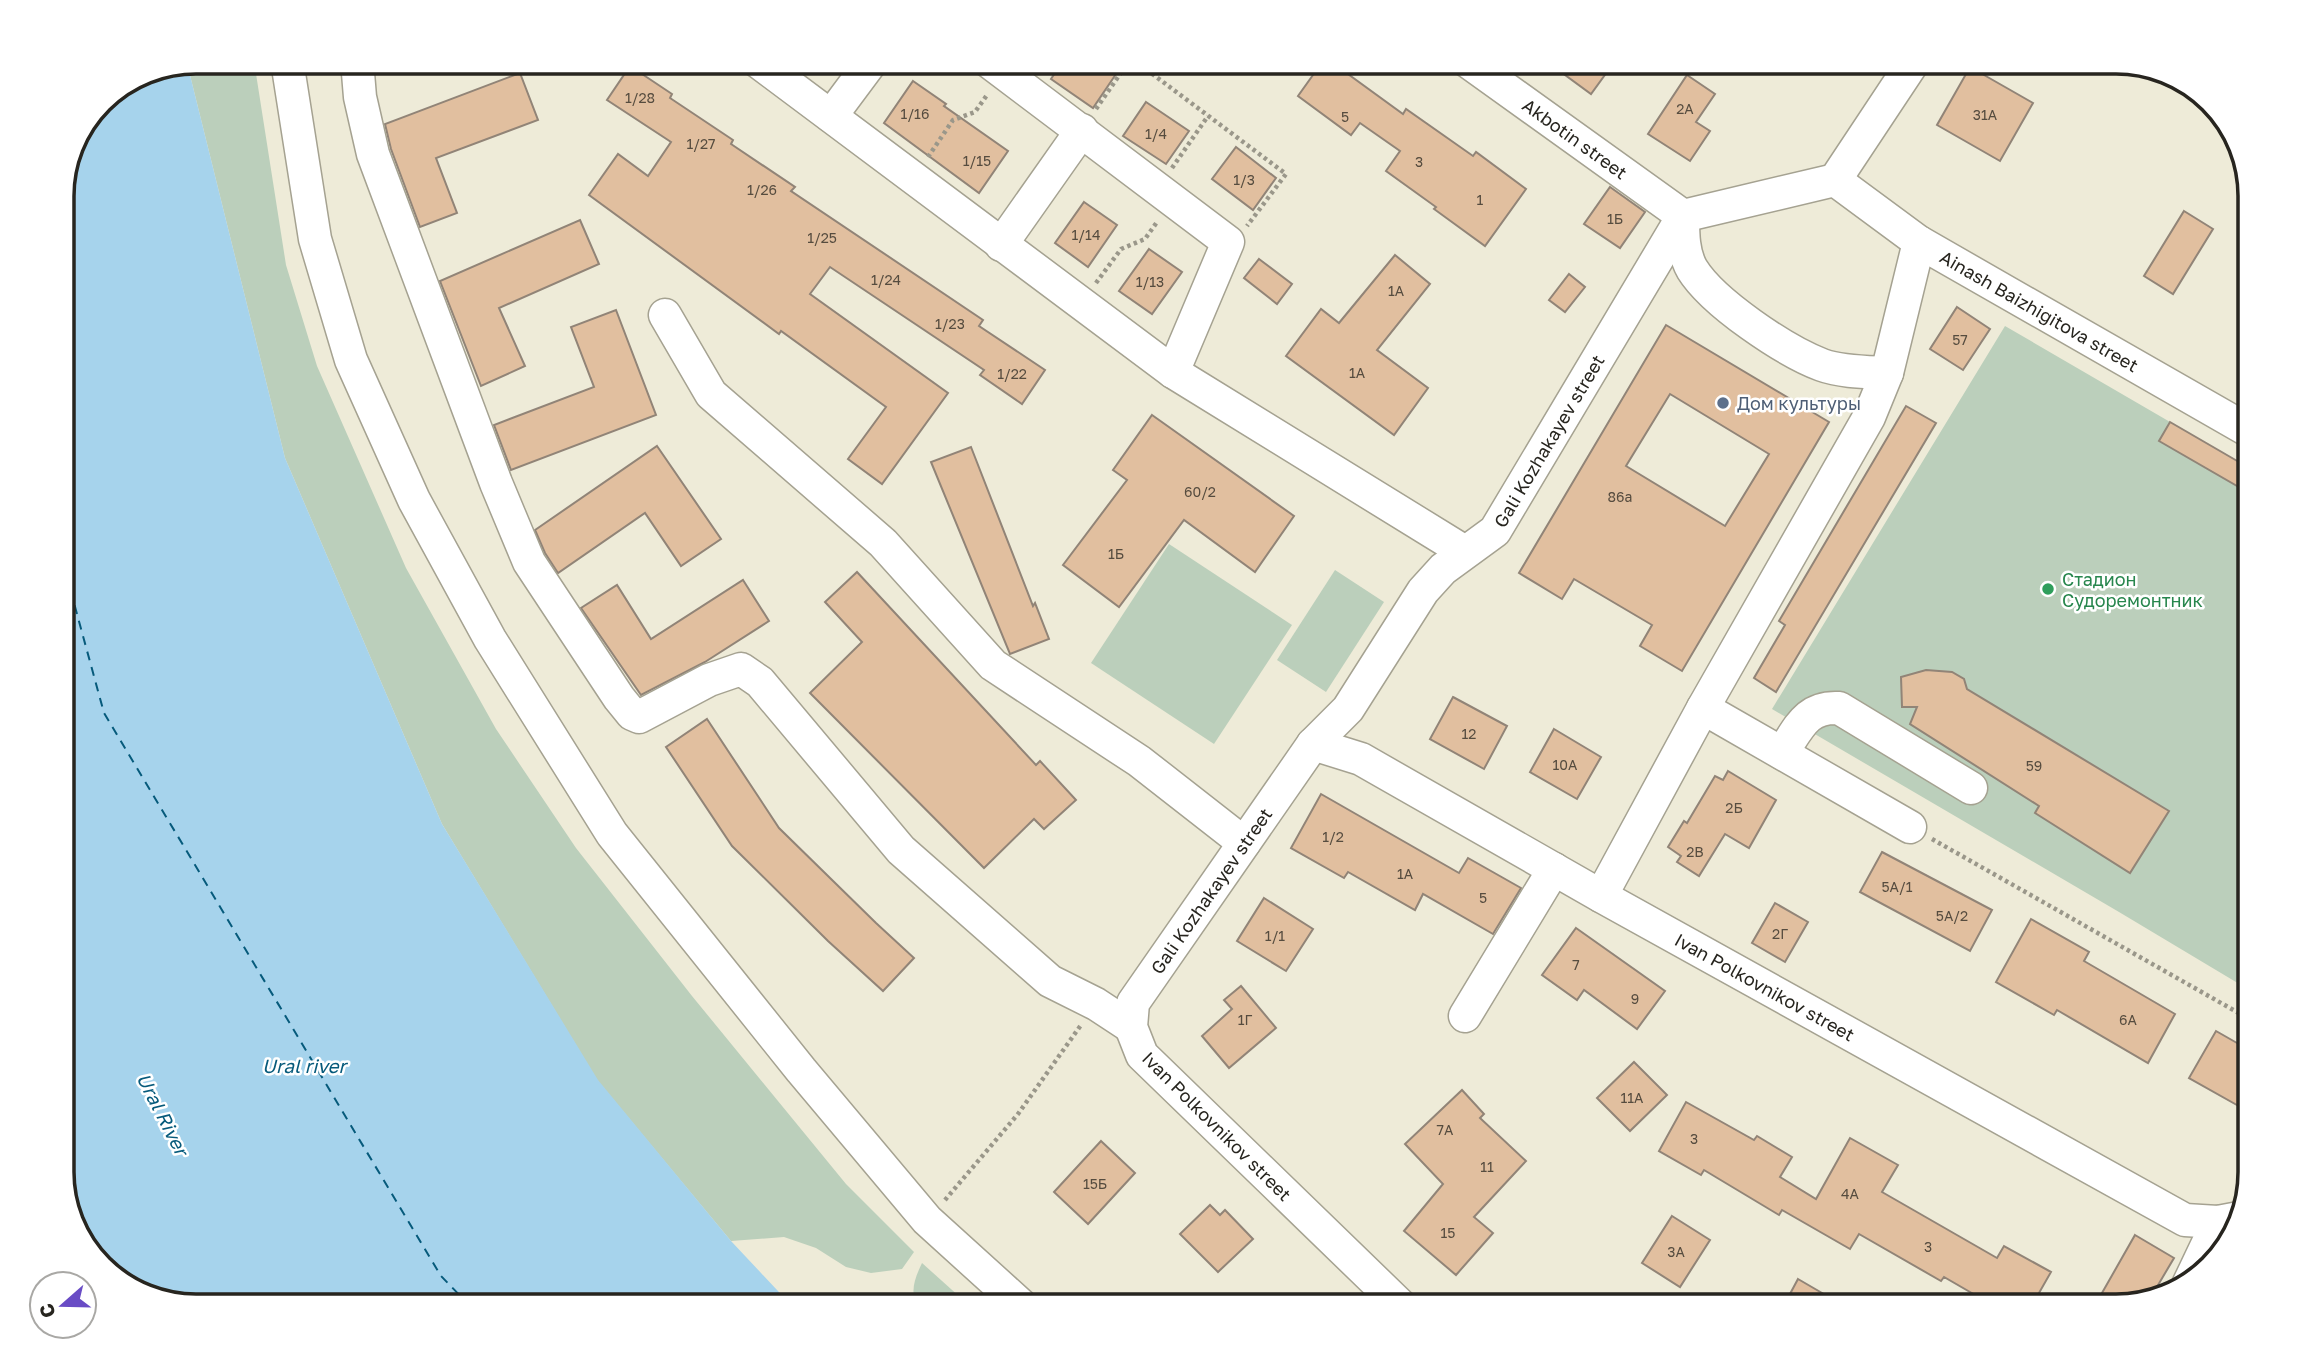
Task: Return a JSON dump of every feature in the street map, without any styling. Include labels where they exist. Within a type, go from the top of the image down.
[{"type":"street","points":[[289,74],[315,239],[351,360],[414,500],[490,639],[612,834],[801,1070],[928,1220],[1009,1294]]},
{"type":"street","points":[[358,74],[360,97],[373,154],[524,551],[632,714],[639,717],[709,680],[741,669],[760,682],[901,850],[1050,981],[1096,1004],[1130,1027]]},
{"type":"street","points":[[774,74],[1173,372],[1465,552]]},
{"type":"street","points":[[831,116],[862,74]]},
{"type":"street","points":[[1006,74],[1228,242],[1173,372]]},
{"type":"street","name":"Akbotin street","points":[[1485,74],[1683,216]]},
{"type":"street","points":[[1887,373],[1823,366],[1768,338],[1720,300],[1692,269],[1684,243],[1683,216],[1835,180],[1905,74]]},
{"type":"street","points":[[1001,245],[1082,130]]},
{"type":"street","name":"Ainash Baizhigitova street","points":[[1835,180],[1919,242],[2238,425]]},
{"type":"street","name":"Gali Kozhakayev street","points":[[1130,1027],[1133,1003],[1313,744],[1348,709],[1423,591],[1443,569],[1495,531],[1683,216]]},
{"type":"street","points":[[1601,896],[1703,708],[1869,417],[1887,373],[1919,242]]},
{"type":"street","points":[[665,315],[711,394],[883,543],[993,665],[1139,761],[1244,843]]},
{"type":"street","points":[[1782,752],[1808,714],[1824,707],[1839,708],[1971,788]]},
{"type":"street","points":[[1703,708],[1910,827]]},
{"type":"street","name":"Ivan Polkovnikov street","points":[[1313,744],[1361,759],[1601,896],[2185,1220],[2228,1220]]},
{"type":"street","points":[[1465,1016],[1554,869]]},
{"type":"street","name":"Ivan Polkovnikov street","points":[[1130,1027],[1143,1055],[1389,1294]]},
{"type":"street","name":"Ivan Polkovnikov street","points":[[2206,1256],[2228,1220]]},
{"type":"path","points":[[914,179],[953,120],[975,112],[993,74]]},
{"type":"path","points":[[1082,130],[1120,74]]},
{"type":"path","points":[[1152,74],[1286,174],[1242,233],[1228,242]]},
{"type":"path","points":[[1081,304],[1121,249],[1145,239],[1165,194],[1208,116]]},
{"type":"path","points":[[1910,827],[2238,1013]]},
{"type":"path","points":[[928,1220],[1018,1114],[1096,1004]]},
{"type":"green space","points":[[256,74],[286,265],[317,366],[406,568],[496,729],[576,848],[692,996],[846,1184],[914,1252],[902,1269],[871,1273],[846,1267],[816,1248],[784,1237],[731,1241],[597,1080],[442,824],[285,458],[190,75]]},
{"type":"green space","name":"Стадион Судоремонтник","points":[[2005,326],[2238,461],[2238,983],[2119,912],[1772,709]]},
{"type":"green space","points":[[1169,544],[1292,625],[1214,744],[1091,663]]},
{"type":"green space","points":[[1335,570],[1384,602],[1326,692],[1277,660]]},
{"type":"green space","points":[[922,1263],[957,1294],[914,1294],[915,1280]]},
{"type":"water","name":"Ural river","points":[[190,75],[285,458],[442,824],[598,1080],[731,1241],[781,1294],[180,1293],[149,1285],[115,1264],[94,1240],[86,1226],[80,1212],[74,1180],[74,188],[83,149],[94,128],[109,109],[128,94],[149,83],[172,76]]},
{"type":"building","points":[[517,74],[520,74],[538,120],[436,158],[457,213],[420,227],[391,149],[385,124]]},
{"type":"building","points":[[625,74],[642,74],[672,94],[670,98],[733,140],[731,144],[795,187],[791,191],[983,320],[979,326],[1045,370],[1022,404],[980,375],[984,370],[830,267],[810,294],[948,393],[882,484],[848,459],[886,407],[781,331],[779,334],[589,195],[618,154],[648,176],[671,142],[607,100]]},
{"type":"building","points":[[1054,74],[1116,74],[1093,108],[1051,79]]},
{"type":"building","points":[[1314,74],[1348,74],[1403,114],[1406,109],[1473,156],[1476,152],[1526,189],[1485,246],[1386,171],[1400,151],[1360,123],[1351,135],[1298,96]]},
{"type":"building","points":[[1564,74],[1606,74],[1591,94]]},
{"type":"building","points":[[1966,74],[1982,74],[2033,103],[2000,161],[1937,125]]},
{"type":"building","points":[[1687,75],[1715,94],[1696,122],[1710,131],[1690,161],[1648,134]]},
{"type":"building","points":[[913,81],[1008,151],[979,193],[884,123]]},
{"type":"building","points":[[1146,102],[1189,131],[1166,164],[1123,136]]},
{"type":"building","points":[[1236,147],[1276,178],[1253,210],[1212,179]]},
{"type":"building","points":[[1610,187],[1645,212],[1620,248],[1584,224]]},
{"type":"building","points":[[1084,202],[1117,225],[1088,267],[1055,243]]},
{"type":"building","points":[[2184,211],[2213,229],[2173,294],[2144,276]]},
{"type":"building","points":[[580,220],[599,264],[499,308],[525,366],[481,386],[440,281]]},
{"type":"building","points":[[1149,249],[1182,272],[1152,314],[1119,291]]},
{"type":"building","points":[[1395,255],[1430,284],[1377,350],[1428,388],[1394,435],[1286,356],[1321,309],[1339,323]]},
{"type":"building","points":[[1259,259],[1292,284],[1277,304],[1244,278]]},
{"type":"building","points":[[1569,274],[1585,287],[1565,312],[1549,300]]},
{"type":"building","points":[[1957,307],[1990,329],[1963,370],[1930,349]]},
{"type":"building","points":[[616,310],[656,415],[511,470],[494,425],[594,387],[571,327]]},
{"type":"building","points":[[1666,325],[1829,422],[1682,671],[1640,646],[1652,625],[1574,579],[1562,599],[1519,573]],"holes":[[[1670,394],[1769,454],[1725,526],[1626,466]]]},
{"type":"building","points":[[1906,406],[1936,423],[1776,692],[1754,678],[1785,625],[1779,621]]},
{"type":"building","points":[[1152,415],[1294,516],[1255,572],[1184,520],[1119,607],[1063,565],[1127,480],[1113,470]]},
{"type":"building","points":[[2170,422],[2238,461],[2238,487],[2159,441]]},
{"type":"building","points":[[657,446],[721,539],[681,566],[645,513],[558,573],[535,530]]},
{"type":"building","points":[[971,447],[1033,606],[1035,603],[1049,639],[1010,654],[931,462]]},
{"type":"building","points":[[857,572],[1036,765],[1040,761],[1076,800],[1044,829],[1034,819],[984,868],[810,693],[862,642],[825,602]]},
{"type":"building","points":[[743,580],[769,621],[705,662],[641,695],[581,608],[617,585],[651,639]]},
{"type":"building","points":[[1926,670],[1952,672],[1964,679],[1967,689],[2169,811],[2130,873],[2035,813],[2039,806],[1910,724],[1917,707],[1902,707],[1901,677]]},
{"type":"building","points":[[1453,697],[1507,726],[1484,769],[1430,739]]},
{"type":"building","points":[[707,719],[779,828],[914,958],[883,991],[732,846],[666,747]]},
{"type":"building","points":[[1554,729],[1601,757],[1577,799],[1530,772]]},
{"type":"building","points":[[1728,771],[1776,800],[1749,848],[1725,834],[1699,876],[1677,862],[1681,856],[1668,847],[1684,821],[1687,823],[1715,776],[1723,780]]},
{"type":"building","points":[[1321,794],[1459,873],[1468,858],[1521,888],[1493,934],[1423,894],[1415,910],[1348,872],[1344,878],[1291,848]]},
{"type":"building","points":[[1882,852],[1992,910],[1970,951],[1860,892]]},
{"type":"building","points":[[1264,898],[1313,929],[1286,971],[1237,941]]},
{"type":"building","points":[[1775,903],[1808,922],[1785,962],[1752,943]]},
{"type":"building","points":[[2031,919],[2089,952],[2084,961],[2175,1014],[2148,1063],[2057,1010],[2054,1015],[1996,982]]},
{"type":"building","points":[[1576,928],[1665,991],[1637,1029],[1584,990],[1577,1000],[1542,975]]},
{"type":"building","points":[[1241,986],[1276,1028],[1229,1068],[1202,1036],[1232,1009],[1224,1000]]},
{"type":"building","points":[[2216,1031],[2238,1044],[2238,1106],[2189,1078]]},
{"type":"building","points":[[1634,1062],[1667,1095],[1630,1131],[1597,1098]]},
{"type":"building","points":[[1462,1090],[1484,1114],[1480,1118],[1526,1161],[1474,1217],[1493,1233],[1456,1275],[1404,1231],[1443,1184],[1405,1144]]},
{"type":"building","points":[[1686,1102],[1754,1140],[1757,1136],[1792,1157],[1780,1177],[1816,1199],[1850,1138],[1898,1165],[1882,1192],[1997,1258],[2004,1246],[2051,1272],[2038,1294],[1973,1294],[1944,1277],[1941,1281],[1859,1234],[1850,1249],[1782,1210],[1779,1215],[1704,1170],[1701,1175],[1659,1151]]},
{"type":"building","points":[[1101,1141],[1135,1173],[1088,1224],[1054,1192]]},
{"type":"building","points":[[1210,1205],[1220,1215],[1225,1210],[1253,1239],[1218,1272],[1180,1234]]},
{"type":"building","points":[[1672,1216],[1710,1240],[1680,1287],[1642,1263]]},
{"type":"building","points":[[2135,1235],[2174,1258],[2157,1287],[2132,1293],[2101,1294]]},
{"type":"building","points":[[1798,1279],[1824,1294],[1790,1294]]},
{"type":"ferry route","points":[[74,603],[104,713],[441,1276],[458,1294]]},
{"type":"place","name":"Дом культуры","points":[[1723,403]]},
{"type":"place","name":"Стадион Судоремонтник","points":[[2048,589]]},
{"type":"water label","name":"Ural River","points":[[163,1114]]}]
